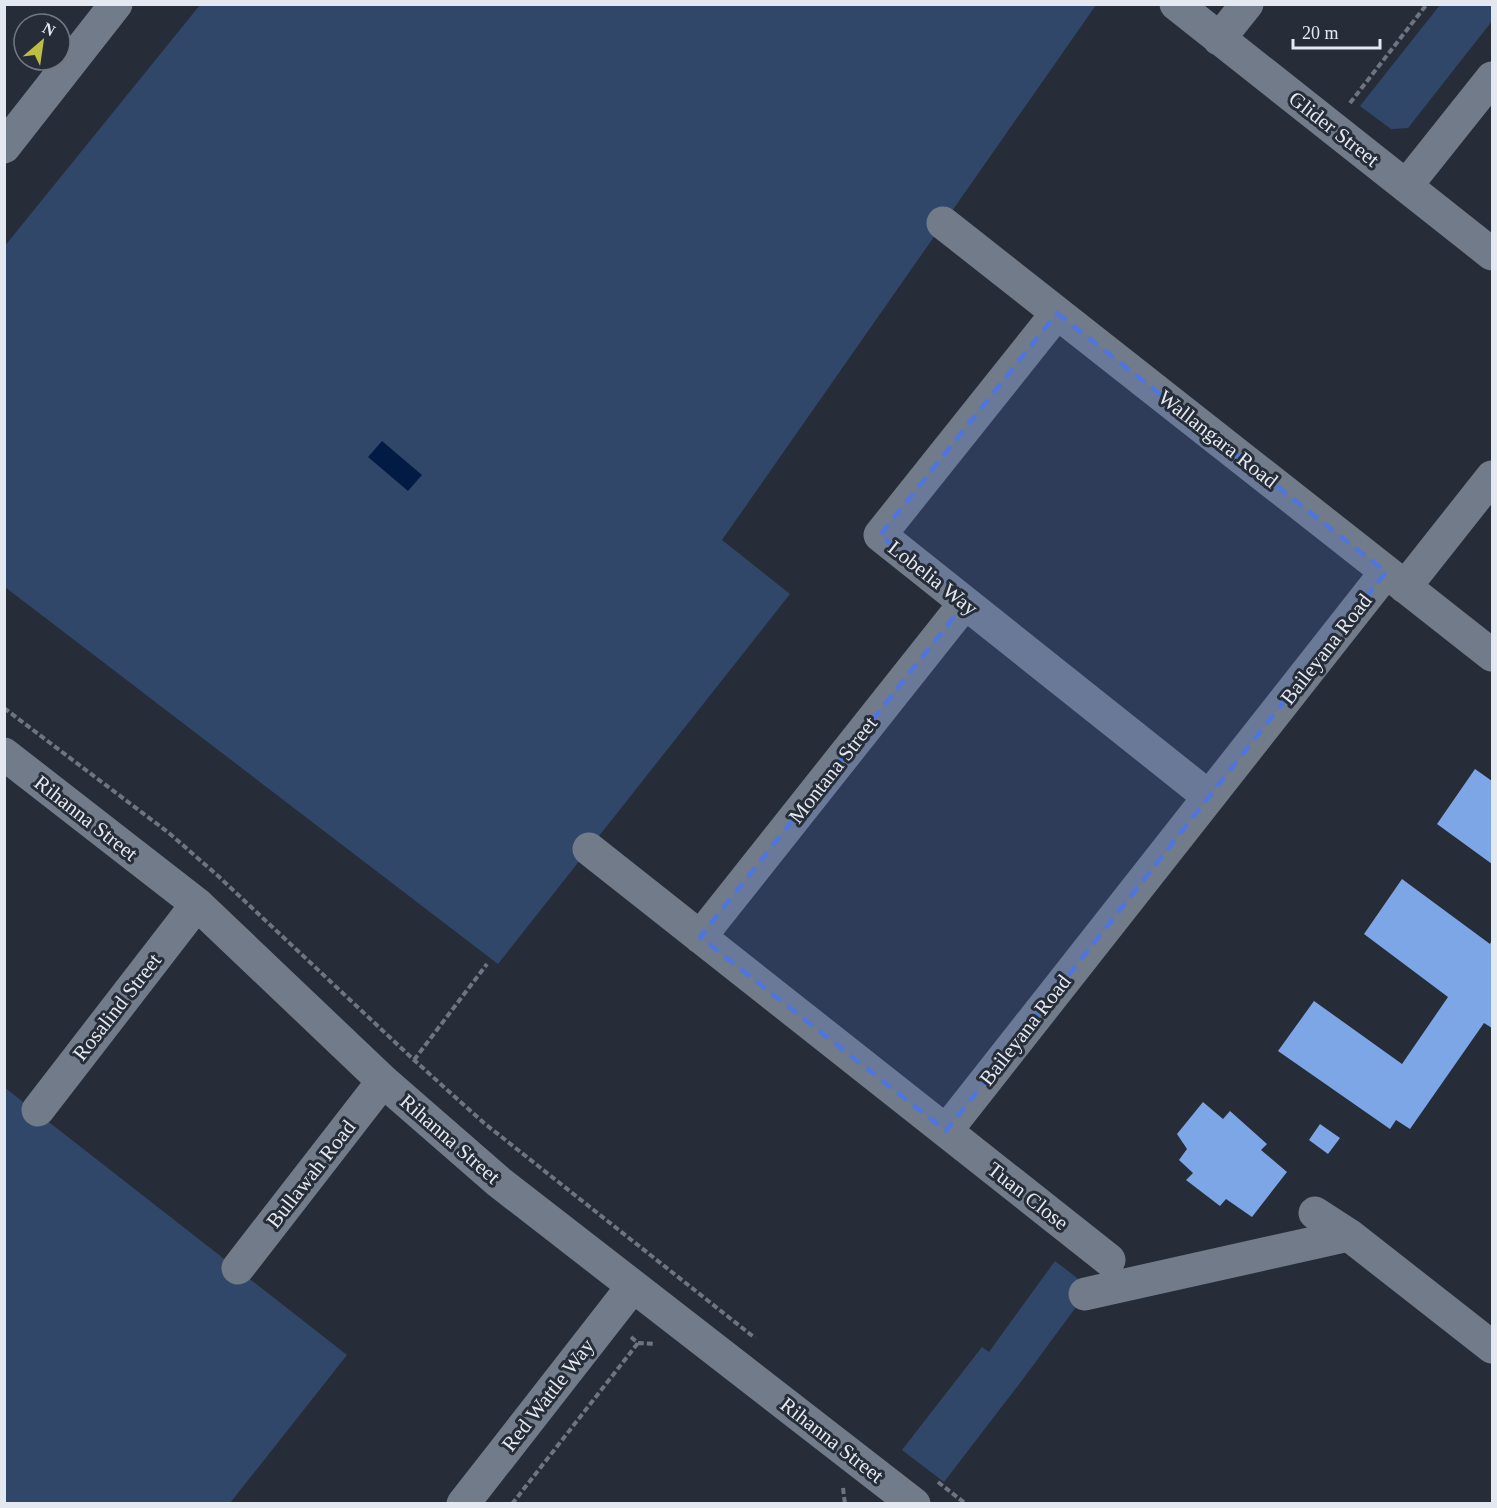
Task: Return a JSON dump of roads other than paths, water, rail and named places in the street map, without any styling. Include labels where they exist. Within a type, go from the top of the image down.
[{"type":"street","points":[[5,147],[116,4]]},
{"type":"street","name":"Glider Street","points":[[1176,4],[1492,254]]},
{"type":"street","points":[[1219,39],[1246,4]]},
{"type":"street","points":[[1406,186],[1492,78]]},
{"type":"street","name":"Wallangara Road","points":[[943,223],[1492,656]]},
{"type":"street","name":"Lobelia Way","points":[[1057,313],[879,535],[1209,797]]},
{"type":"street","name":"Baileyana Road","points":[[946,1131],[1209,797],[1396,580],[1492,477]]},
{"type":"street","name":"Montana Street","points":[[700,937],[965,603]]},
{"type":"street","name":"Rihanna Street","points":[[4,754],[197,904],[383,1080],[499,1182],[633,1286],[897,1498]]},
{"type":"street","points":[[589,849],[946,1131]]},
{"type":"street","name":"Rosalind Street","points":[[38,1110],[197,904]]},
{"type":"street","name":"Bullawah Road","points":[[238,1268],[383,1080]]},
{"type":"street","name":"Tuan Close","points":[[946,1131],[1110,1260]]},
{"type":"street","points":[[1315,1213],[1349,1235],[1492,1347]]},
{"type":"street","points":[[1085,1294],[1349,1235]]},
{"type":"street","name":"Red Wattle Way","points":[[463,1503],[633,1286]]}]
